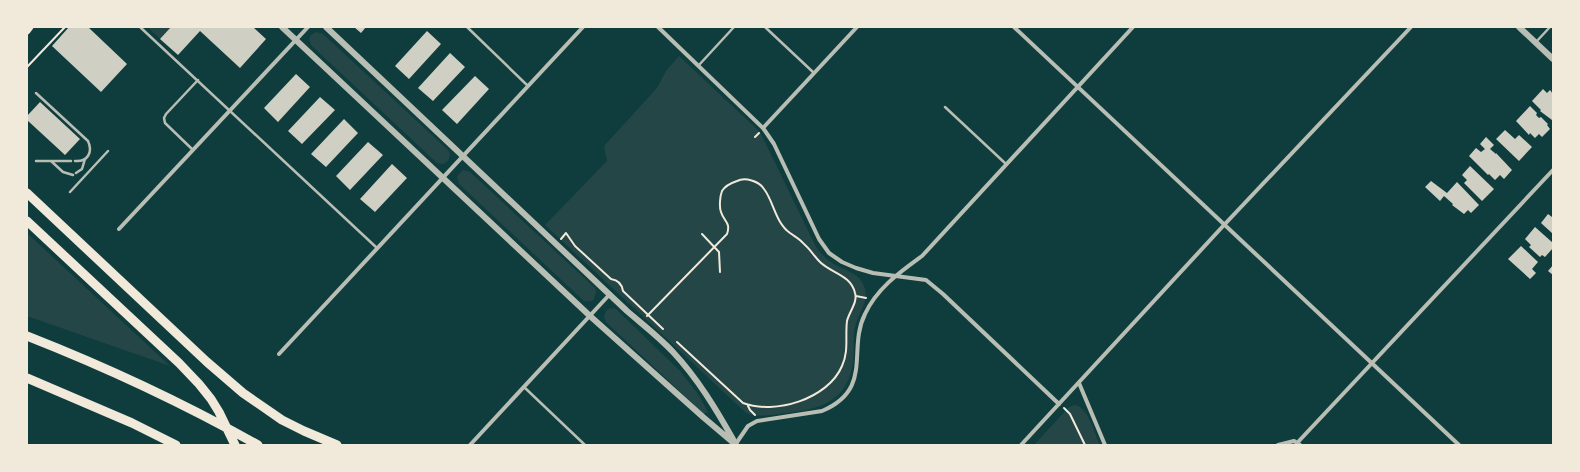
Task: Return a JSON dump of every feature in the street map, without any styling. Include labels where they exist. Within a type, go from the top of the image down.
[{"type":"highway","points":[[27,193],[242,393],[282,420],[337,445]]},
{"type":"highway","points":[[27,221],[179,363],[199,384],[220,412],[235,445]]},
{"type":"highway","points":[[27,336],[72,354],[155,391],[258,445]]},
{"type":"highway","points":[[27,378],[132,423],[176,445]]},
{"type":"main road","points":[[27,30],[30,27]]},
{"type":"street","points":[[282,27],[590,316],[736,445]]},
{"type":"street","points":[[119,229],[308,27]]},
{"type":"street","points":[[326,27],[556,244],[672,350],[694,377],[714,407],[736,445]]},
{"type":"street","points":[[279,354],[583,27]]},
{"type":"street","points":[[658,27],[763,128],[774,144],[819,239],[829,253],[856,268],[873,273],[926,280],[1060,404]]},
{"type":"street","points":[[763,128],[857,27]]},
{"type":"street","points":[[1014,27],[1459,445]]},
{"type":"street","points":[[736,445],[748,426],[757,421],[822,411],[841,400],[854,381],[856,374],[858,333],[872,300],[894,276],[922,256],[1133,27]]},
{"type":"street","points":[[1021,445],[1224,225],[1411,27]]},
{"type":"street","points":[[1519,27],[1553,59]]},
{"type":"street","points":[[1278,445],[1290,442],[1299,444],[1372,363],[1553,170]]},
{"type":"street","points":[[470,445],[610,294]]},
{"type":"street","points":[[1079,383],[1104,445]]},
{"type":"lane","points":[[140,27],[377,248]]},
{"type":"lane","points":[[467,27],[528,86]]},
{"type":"lane","points":[[699,65],[734,27]]},
{"type":"lane","points":[[765,27],[814,73]]},
{"type":"lane","points":[[1535,42],[1550,27]]},
{"type":"lane","points":[[193,150],[165,123],[164,118],[198,80]]},
{"type":"lane","points":[[36,93],[88,140],[90,146],[89,154],[82,169],[76,173]]},
{"type":"lane","points":[[945,107],[1006,164]]},
{"type":"lane","points":[[70,192],[108,151]]},
{"type":"lane","points":[[75,161],[80,162],[86,159]]},
{"type":"lane","points":[[36,161],[71,161]]},
{"type":"lane","points":[[51,161],[63,172],[73,175]]},
{"type":"lane","points":[[524,387],[585,445]]},
{"type":"path","points":[[27,67],[65,27]]},
{"type":"path","points":[[648,314],[727,234],[729,228],[727,221],[721,212],[720,205],[722,191],[730,183],[739,180],[751,180],[763,188],[778,218],[788,231],[803,243],[819,261],[845,277],[855,292],[855,301],[847,321],[847,352],[842,367],[835,378],[818,392],[792,404],[778,407],[757,407],[748,405],[736,398],[676,341]]},
{"type":"path","points":[[556,244],[566,233],[575,246],[611,279],[616,279],[622,286],[623,291],[665,330]]},
{"type":"path","points":[[702,234],[719,252],[720,272]]},
{"type":"path","points":[[1060,404],[1070,414],[1085,445]]},
{"type":"path","points":[[748,405],[757,421]]},
{"type":"shaded area","points":[[148,27],[172,27],[160,39]]},
{"type":"shaded area","points":[[316,32],[323,34],[448,150],[450,155],[448,161],[443,164],[437,163],[312,46],[309,40],[311,35]]},
{"type":"shaded area","points":[[679,56],[760,132],[816,247],[835,265],[858,277],[864,286],[866,296],[854,331],[854,358],[850,376],[845,386],[830,401],[811,409],[766,416],[749,414],[745,412],[545,225],[607,161],[604,146],[657,88],[666,71]]},
{"type":"shaded area","points":[[463,170],[470,172],[595,288],[596,291],[592,301],[584,301],[459,184],[457,176]]},
{"type":"shaded area","points":[[27,233],[170,366],[27,316]]},
{"type":"shaded area","points":[[610,308],[616,309],[680,371],[698,394],[708,412],[704,414],[606,322],[604,317],[606,311]]},
{"type":"shaded area","points":[[1075,405],[1084,411],[1100,445],[1034,445],[1069,407]]},
{"type":"building","points":[[69,27],[88,27],[127,64],[101,92],[52,46]]},
{"type":"building","points":[[171,27],[253,27],[266,39],[240,68],[200,31],[178,55],[160,39]]},
{"type":"building","points":[[354,27],[366,27],[361,33]]},
{"type":"building","points":[[427,31],[441,44],[409,79],[395,66]]},
{"type":"building","points":[[450,53],[465,67],[433,101],[418,88]]},
{"type":"building","points":[[296,74],[310,87],[278,122],[264,108]]},
{"type":"building","points":[[475,76],[489,89],[457,124],[442,110]]},
{"type":"building","points":[[1543,89],[1547,93],[1550,90],[1553,94],[1552,120],[1540,111],[1541,110],[1532,101]]},
{"type":"building","points":[[320,97],[335,110],[302,144],[288,131]]},
{"type":"building","points":[[40,102],[80,139],[65,155],[27,120],[27,116]]},
{"type":"building","points":[[1530,106],[1537,113],[1536,115],[1539,118],[1541,117],[1548,124],[1547,125],[1550,129],[1542,137],[1539,134],[1535,138],[1530,133],[1529,135],[1516,121]]},
{"type":"building","points":[[344,119],[358,133],[326,167],[311,154]]},
{"type":"building","points":[[1505,130],[1515,139],[1519,135],[1532,147],[1519,161],[1496,139]]},
{"type":"building","points":[[1486,137],[1494,145],[1490,149],[1496,153],[1512,170],[1504,179],[1500,175],[1495,180],[1469,156],[1476,148],[1481,152],[1485,149],[1480,144]]},
{"type":"building","points":[[368,142],[383,155],[350,190],[336,176]]},
{"type":"building","points":[[392,164],[407,178],[375,212],[360,199]]},
{"type":"building","points":[[1470,166],[1494,189],[1482,201],[1464,183],[1467,180],[1462,175]]},
{"type":"building","points":[[1431,181],[1447,193],[1457,182],[1479,205],[1471,213],[1468,210],[1464,214],[1452,205],[1453,204],[1444,196],[1440,201],[1425,187]]},
{"type":"building","points":[[1548,214],[1552,217],[1553,215],[1553,234],[1541,223]]},
{"type":"building","points":[[1535,227],[1553,243],[1553,248],[1545,257],[1542,255],[1540,257],[1529,247],[1531,245],[1525,239]]},
{"type":"building","points":[[1521,246],[1538,262],[1532,269],[1536,273],[1530,279],[1508,259]]},
{"type":"building","points":[[1553,265],[1553,275],[1548,271]]}]
